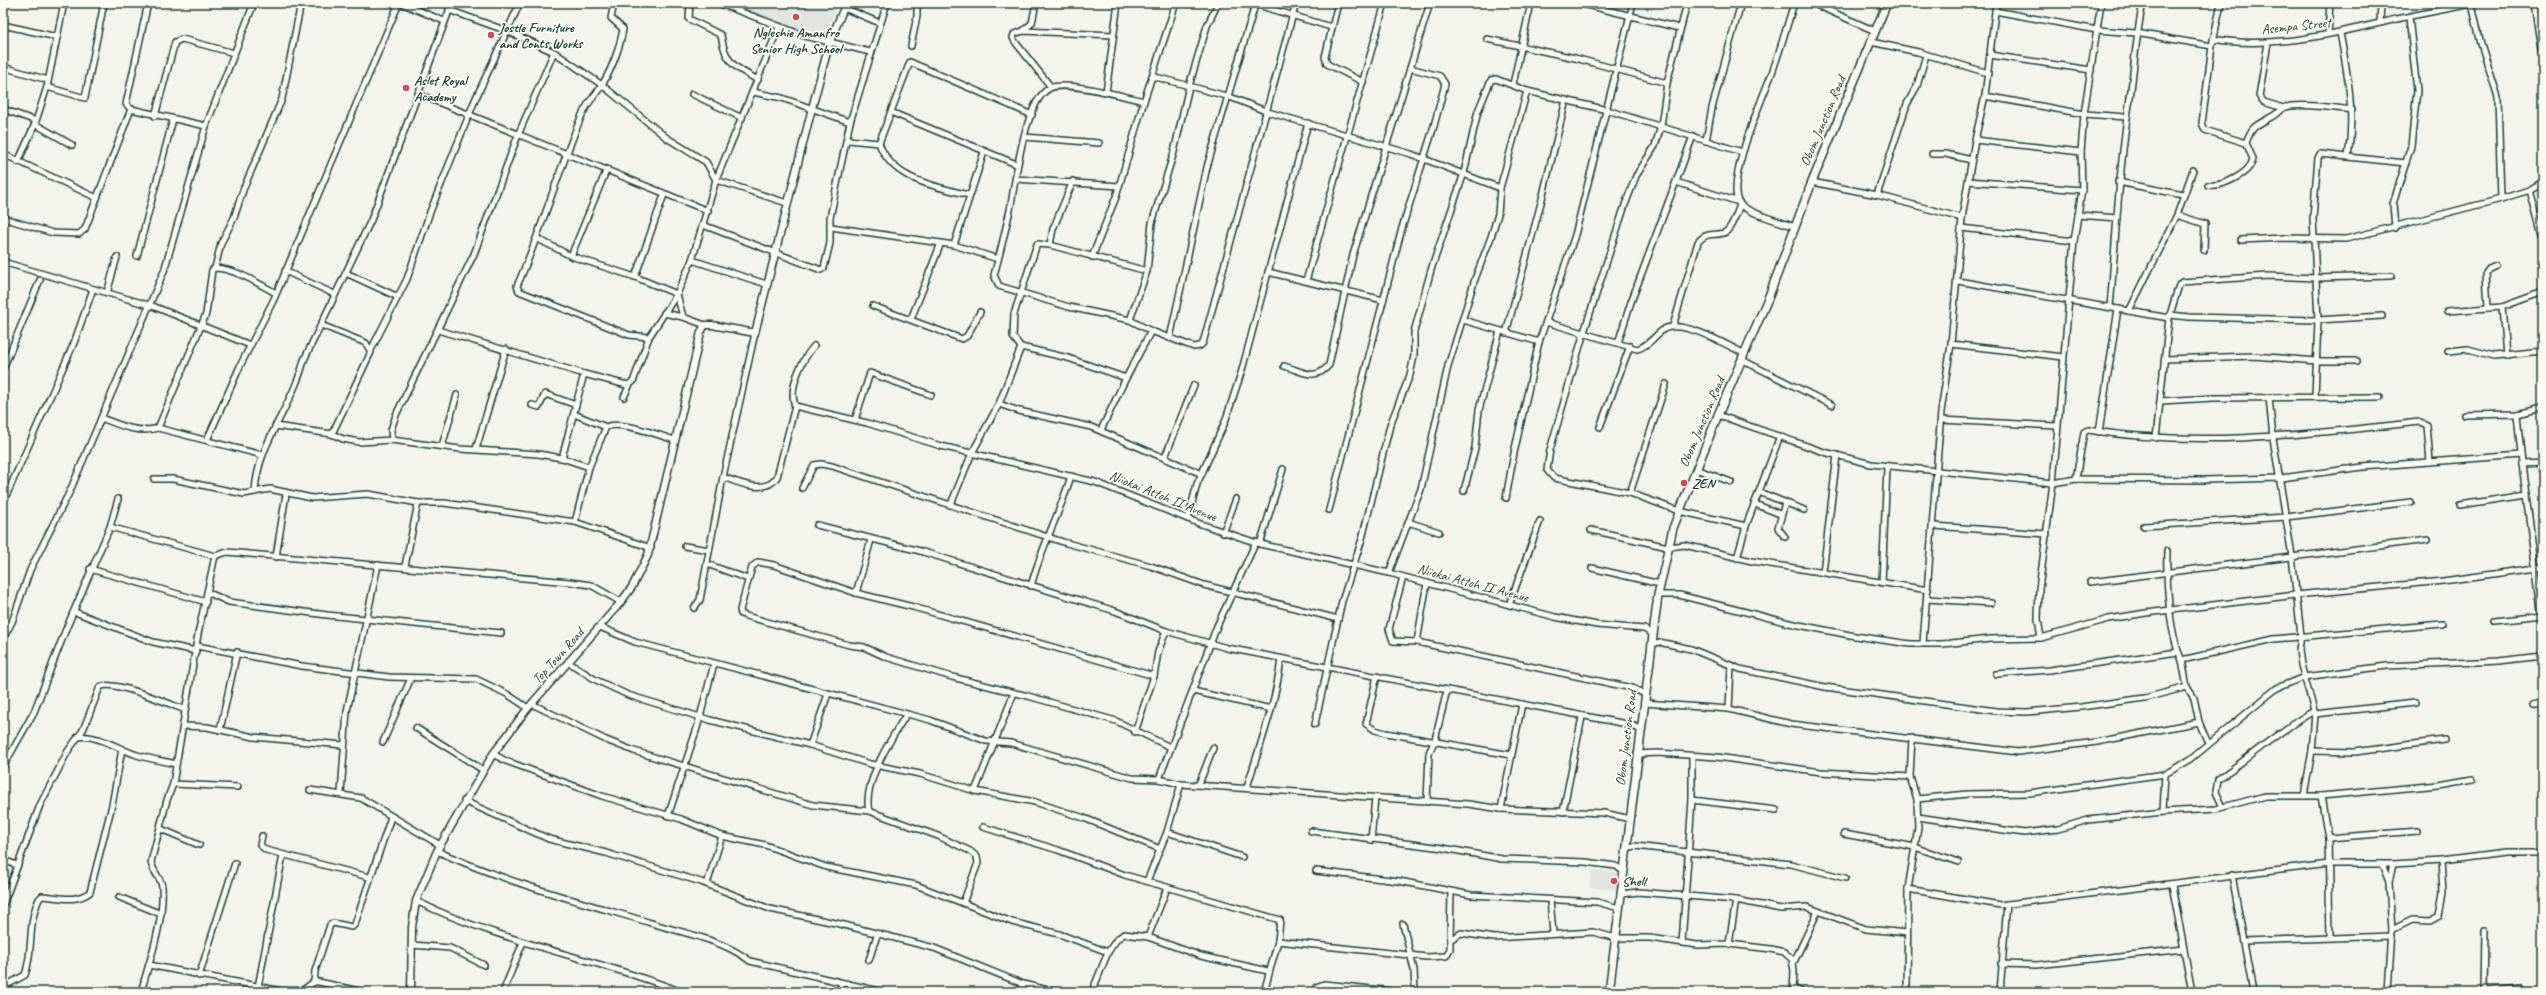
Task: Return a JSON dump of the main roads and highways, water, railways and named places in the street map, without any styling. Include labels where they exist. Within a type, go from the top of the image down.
[{"type":"main road","name":"Obom Junction Road","points":[[1609,992],[1651,645],[1658,595],[1668,547],[1679,511],[1743,357],[1812,182],[1887,3]]},
{"type":"place","name":"Ngleshie Amanfro Senior High School","points":[[796,17]]},
{"type":"place","name":"Jostle Furniture and Conts Works","points":[[491,35]]},
{"type":"place","name":"Aslet Royal Academy","points":[[406,88]]},
{"type":"place","name":"ZEN","points":[[1684,483]]},
{"type":"place","name":"Shell","points":[[1614,881]]}]
